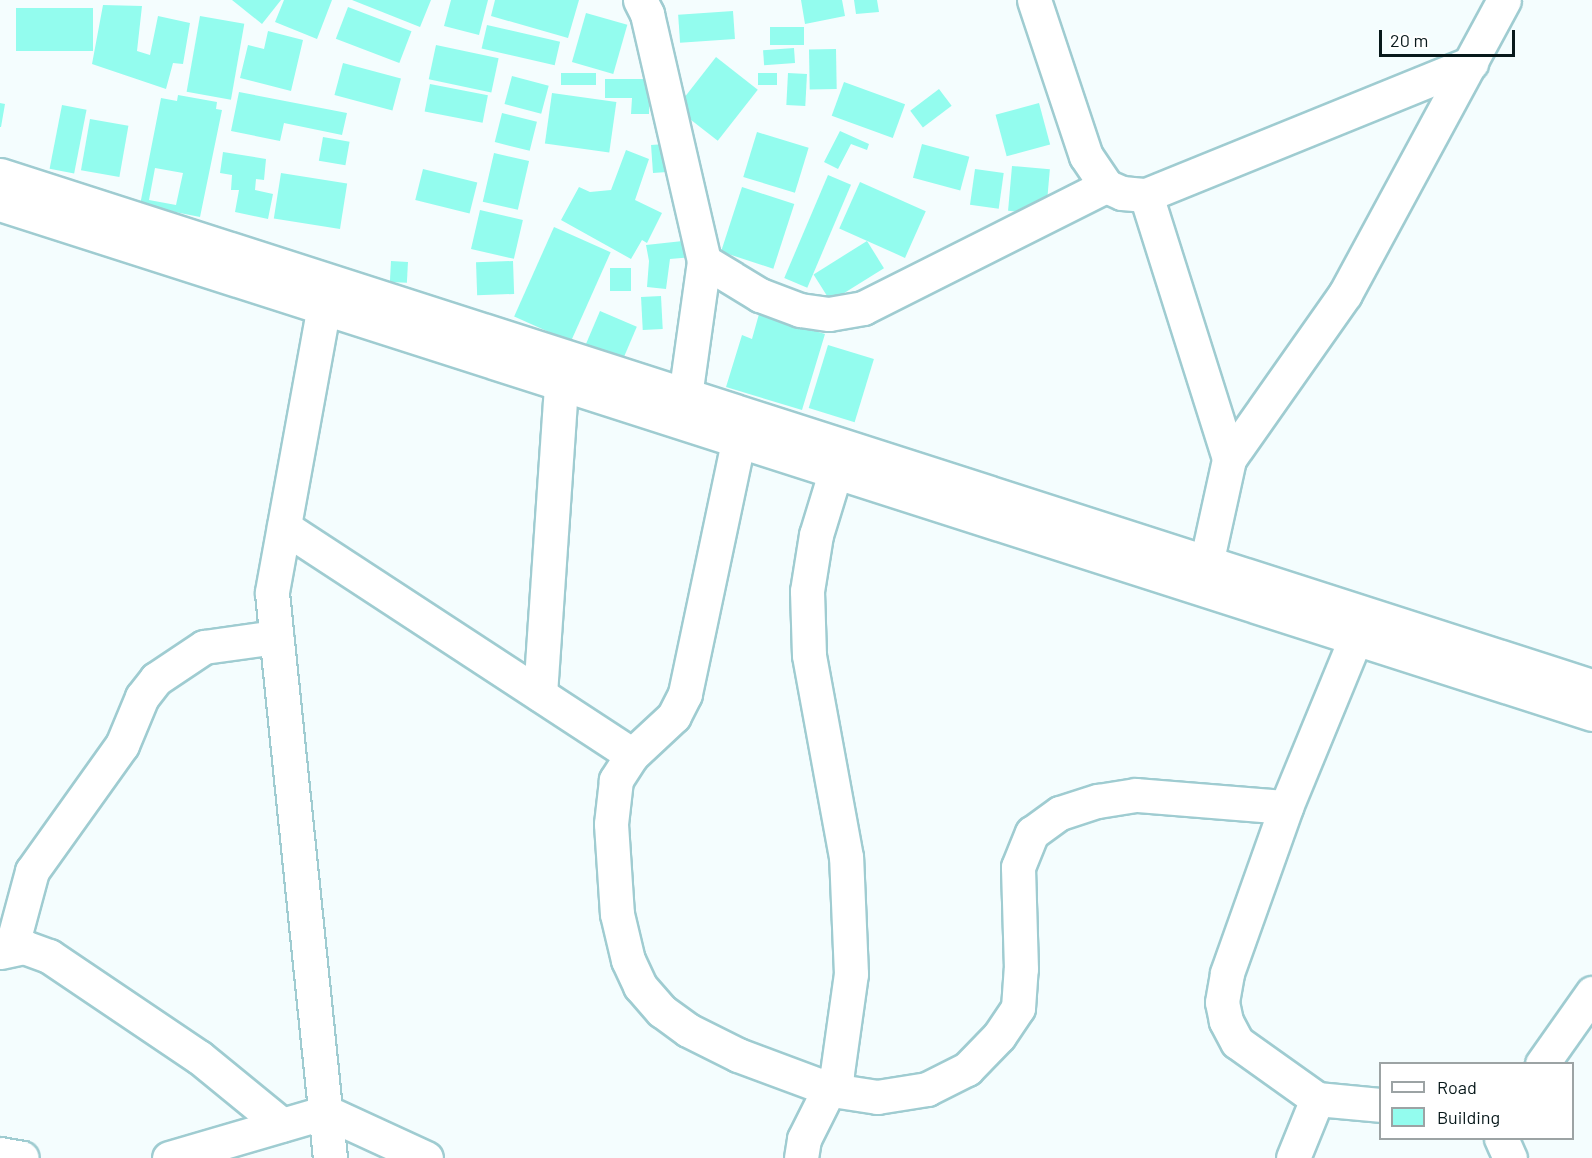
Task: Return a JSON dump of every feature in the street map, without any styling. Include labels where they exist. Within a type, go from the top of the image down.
[{"type":"street","points":[[640,0],[646,15],[704,261],[685,396]]},
{"type":"street","points":[[1034,0],[1086,156],[1106,186],[1122,194],[1146,195],[1471,63]]},
{"type":"street","points":[[1206,564],[1229,459],[1345,294],[1504,0]]},
{"type":"street","points":[[0,175],[561,385],[738,442],[835,473],[1360,626],[1592,686]]},
{"type":"street","points":[[704,261],[760,296],[800,310],[829,314],[863,308],[885,301],[1106,186]]},
{"type":"street","points":[[1146,195],[1229,459]]},
{"type":"street","points":[[0,204],[685,396],[1206,564],[1360,626],[1592,714]]},
{"type":"street","points":[[325,295],[272,593],[330,1158]]},
{"type":"street","points":[[540,693],[561,385]]},
{"type":"street","points":[[738,442],[685,693],[674,716],[632,755],[616,780],[611,824],[617,914],[628,960],[640,986],[662,1011],[688,1030],[738,1055],[832,1090],[877,1097],[927,1089],[967,1069],[999,1036],[1018,1008],[1021,969],[1018,867],[1032,833],[1060,813],[1098,801],[1136,795],[1286,807]]},
{"type":"street","points":[[801,1158],[816,1113],[832,1090],[842,1052],[851,974],[846,857],[809,655],[807,591],[816,535],[835,473]]},
{"type":"street","points":[[284,527],[632,755]]},
{"type":"street","points":[[1360,626],[1286,807],[1227,973],[1222,1002],[1226,1021],[1237,1042],[1317,1099],[1379,1105]]},
{"type":"street","points":[[276,637],[204,647],[156,679],[142,696],[122,745],[32,871],[6,950],[24,947],[49,956],[199,1057],[282,1125]]},
{"type":"street","points":[[1543,1062],[1592,993]]},
{"type":"street","points":[[1293,1158],[1317,1099]]},
{"type":"street","points":[[169,1158],[326,1112],[426,1158]]},
{"type":"street","points":[[1502,1140],[1510,1158]]},
{"type":"street","points":[[0,1154],[22,1158]]},
{"type":"building","points":[[232,0],[281,0],[262,24]]},
{"type":"building","points":[[284,0],[332,0],[317,39],[275,22]]},
{"type":"building","points":[[352,0],[431,0],[420,27]]},
{"type":"building","points":[[451,0],[488,0],[479,35],[444,26]]},
{"type":"building","points":[[495,0],[579,0],[568,38],[491,16]]},
{"type":"building","points":[[801,0],[842,0],[845,16],[805,24]]},
{"type":"building","points":[[854,0],[877,0],[879,12],[856,14]]},
{"type":"building","points":[[103,5],[142,6],[137,51],[150,55],[158,16],[190,23],[183,64],[173,63],[166,89],[92,64]]},
{"type":"building","points":[[348,7],[411,31],[399,63],[336,39]]},
{"type":"building","points":[[16,8],[93,8],[93,51],[16,51]]},
{"type":"building","points":[[733,11],[735,39],[680,43],[678,15]]},
{"type":"building","points":[[586,13],[627,25],[613,74],[572,62]]},
{"type":"building","points":[[200,16],[244,24],[231,100],[187,92]]},
{"type":"building","points":[[487,25],[560,42],[555,65],[482,48]]},
{"type":"building","points":[[770,27],[804,27],[804,45],[770,45]]},
{"type":"building","points":[[268,31],[303,40],[291,91],[240,78],[248,45],[264,49]]},
{"type":"building","points":[[436,45],[499,58],[491,93],[429,79]]},
{"type":"building","points":[[794,48],[795,63],[764,65],[763,50]]},
{"type":"building","points":[[809,49],[836,49],[837,89],[810,89]]},
{"type":"building","points":[[716,57],[758,90],[718,141],[676,108]]},
{"type":"building","points":[[343,63],[401,79],[392,110],[334,95]]},
{"type":"building","points":[[561,73],[596,73],[596,85],[561,85]]},
{"type":"building","points":[[758,73],[777,73],[777,85],[758,85]]},
{"type":"building","points":[[788,73],[807,74],[805,106],[786,105]]},
{"type":"building","points":[[512,76],[549,86],[541,114],[504,104]]},
{"type":"building","points":[[605,79],[650,79],[649,114],[631,114],[632,98],[605,98]]},
{"type":"building","points":[[844,82],[905,104],[893,138],[832,116]]},
{"type":"building","points":[[430,84],[488,95],[483,123],[425,111]]},
{"type":"building","points":[[939,89],[952,106],[923,127],[910,111]]},
{"type":"building","points":[[239,92],[347,113],[342,135],[284,123],[280,141],[231,131]]},
{"type":"building","points":[[552,93],[616,102],[609,153],[545,144]]},
{"type":"building","points":[[178,95],[217,102],[216,109],[222,110],[200,217],[140,205],[161,98],[177,101]],"holes":[[[155,168],[183,173],[176,205],[149,200]]]},
{"type":"building","points":[[0,103],[5,104],[1,127],[0,127]]},
{"type":"building","points":[[1039,103],[1050,145],[1007,156],[996,115]]},
{"type":"building","points":[[62,105],[87,110],[74,174],[50,169]]},
{"type":"building","points":[[502,113],[537,122],[530,151],[495,142]]},
{"type":"building","points":[[90,119],[128,126],[119,177],[81,170]]},
{"type":"building","points":[[840,131],[869,144],[867,150],[851,144],[838,169],[824,162]]},
{"type":"building","points":[[757,132],[809,148],[795,193],[743,177]]},
{"type":"building","points":[[323,137],[350,142],[345,165],[319,161]]},
{"type":"building","points":[[665,144],[667,172],[653,173],[651,145]]},
{"type":"building","points":[[922,144],[969,157],[960,190],[913,178]]},
{"type":"building","points":[[626,150],[649,159],[635,200],[662,213],[647,243],[642,240],[631,259],[561,220],[579,187],[590,192],[611,190]]},
{"type":"building","points":[[223,152],[266,159],[264,180],[256,179],[255,190],[273,194],[268,219],[235,212],[239,190],[231,190],[232,175],[220,173]]},
{"type":"building","points":[[494,153],[529,161],[518,210],[483,202]]},
{"type":"building","points":[[1012,166],[1050,169],[1046,214],[1008,211]]},
{"type":"building","points":[[423,169],[477,183],[470,214],[415,200]]},
{"type":"building","points":[[975,169],[1004,173],[999,209],[970,205]]},
{"type":"building","points":[[281,173],[347,183],[340,229],[274,218]]},
{"type":"building","points":[[828,175],[851,185],[807,288],[784,278]]},
{"type":"building","points":[[860,182],[926,211],[905,258],[839,229]]},
{"type":"building","points":[[742,187],[794,204],[773,269],[721,252]]},
{"type":"building","points":[[480,210],[523,220],[514,259],[471,249]]},
{"type":"building","points":[[554,227],[611,252],[571,342],[514,317]]},
{"type":"building","points":[[692,240],[693,257],[670,259],[666,289],[647,287],[649,261],[646,245]]},
{"type":"building","points":[[867,241],[884,268],[831,302],[814,274]]},
{"type":"building","points":[[391,261],[408,262],[407,283],[390,282]]},
{"type":"building","points":[[513,261],[514,294],[477,295],[476,262]]},
{"type":"building","points":[[610,268],[631,268],[631,291],[610,291]]},
{"type":"building","points":[[661,296],[663,329],[643,330],[641,297]]},
{"type":"building","points":[[600,311],[637,327],[620,366],[583,351]]},
{"type":"building","points":[[759,314],[825,334],[802,410],[726,387],[742,335],[752,339]]},
{"type":"building","points":[[828,345],[874,359],[855,422],[809,408]]}]
